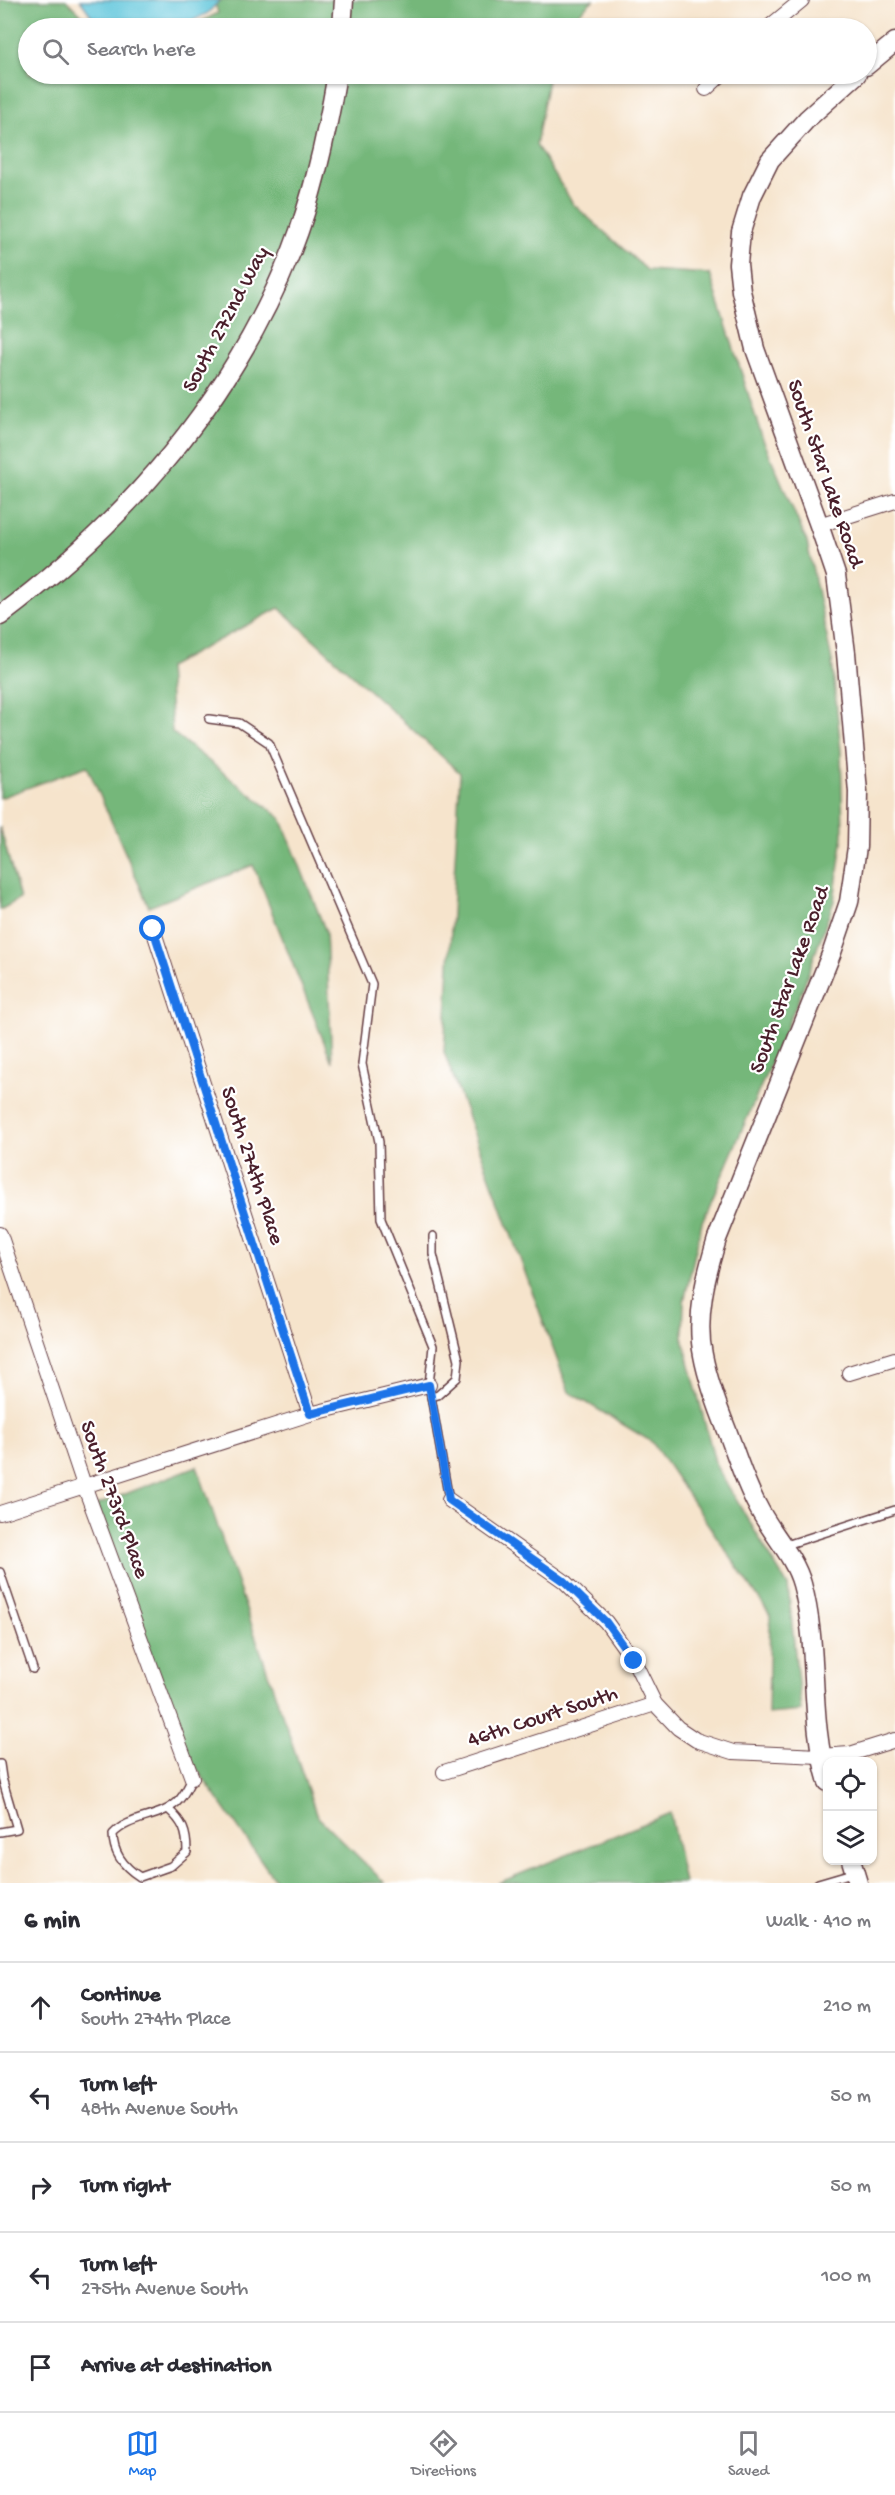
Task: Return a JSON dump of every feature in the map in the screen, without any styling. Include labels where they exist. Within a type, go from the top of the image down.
[{"type":"street","points":[[343,18],[344,0]]},
{"type":"street","points":[[780,18],[802,0]]},
{"type":"street","points":[[877,57],[895,42]]},
{"type":"street","name":"South 272nd Way","points":[[0,616],[68,562],[139,492],[206,411],[229,375],[275,291],[293,248],[322,151],[334,84]]},
{"type":"street","points":[[706,89],[711,84]]},
{"type":"street","name":"South Star Lake Road","points":[[823,1768],[819,1756],[810,1618],[801,1581],[783,1546],[757,1506],[711,1388],[702,1353],[701,1314],[706,1278],[717,1239],[832,952],[849,902],[857,847],[858,792],[846,653],[837,586],[819,525],[754,350],[741,291],[738,264],[747,208],[770,160],[796,130],[846,84]]},
{"type":"street","points":[[819,525],[895,501]]},
{"type":"street","name":"South 274th Place","points":[[153,929],[310,1414]]},
{"type":"street","name":"South 273rd Place","points":[[0,1234],[84,1485],[192,1778]]},
{"type":"street","points":[[849,1373],[895,1359]]},
{"type":"street","points":[[0,1513],[310,1414],[430,1391]]},
{"type":"street","points":[[449,1500],[564,1581],[606,1622],[634,1661],[655,1704],[678,1728],[696,1740],[716,1748],[753,1754],[819,1756],[850,1754],[895,1740]]},
{"type":"street","name":"46th Court South","points":[[444,1772],[655,1704]]},
{"type":"lane","points":[[209,719],[239,723],[269,743],[372,984],[362,1064],[379,1142],[381,1219],[433,1346],[430,1391],[449,1500]]},
{"type":"lane","points":[[430,1391],[438,1395],[457,1378],[459,1360],[433,1254],[433,1236]]},
{"type":"lane","points":[[783,1546],[895,1510]]},
{"type":"lane","points":[[0,1572],[33,1669]]},
{"type":"lane","points":[[0,1764],[17,1829],[0,1832]]},
{"type":"lane","points":[[168,1809],[180,1820],[187,1834],[187,1852],[171,1866],[140,1877],[119,1858],[113,1845],[113,1834],[119,1827],[168,1809],[180,1799],[192,1778]]},
{"type":"lane","points":[[818,1883],[855,1872]]},
{"type":"green space","points":[[0,0],[66,0],[85,18],[18,18],[18,84],[547,84],[536,145],[573,204],[647,270],[710,274],[762,437],[807,542],[832,661],[841,751],[843,835],[834,901],[800,996],[702,1222],[684,1302],[683,1338],[716,1466],[788,1586],[801,1711],[768,1714],[770,1615],[652,1442],[569,1392],[444,1052],[460,773],[279,608],[168,667],[172,732],[281,818],[326,932],[332,1062],[253,865],[149,907],[87,766],[0,798]]},
{"type":"green space","points":[[214,0],[593,0],[574,18],[208,18],[218,13]]},
{"type":"green space","points":[[0,827],[20,899],[0,910]]},
{"type":"green space","points":[[197,1466],[317,1816],[385,1883],[277,1883],[180,1745],[92,1507]]},
{"type":"green space","points":[[670,1813],[684,1883],[498,1883]]},
{"type":"water","points":[[80,0],[220,0],[208,13],[198,18],[93,18]]},
{"type":"route","points":[[153,929],[310,1414],[429,1385],[449,1500],[564,1581],[606,1622],[634,1661]]}]
